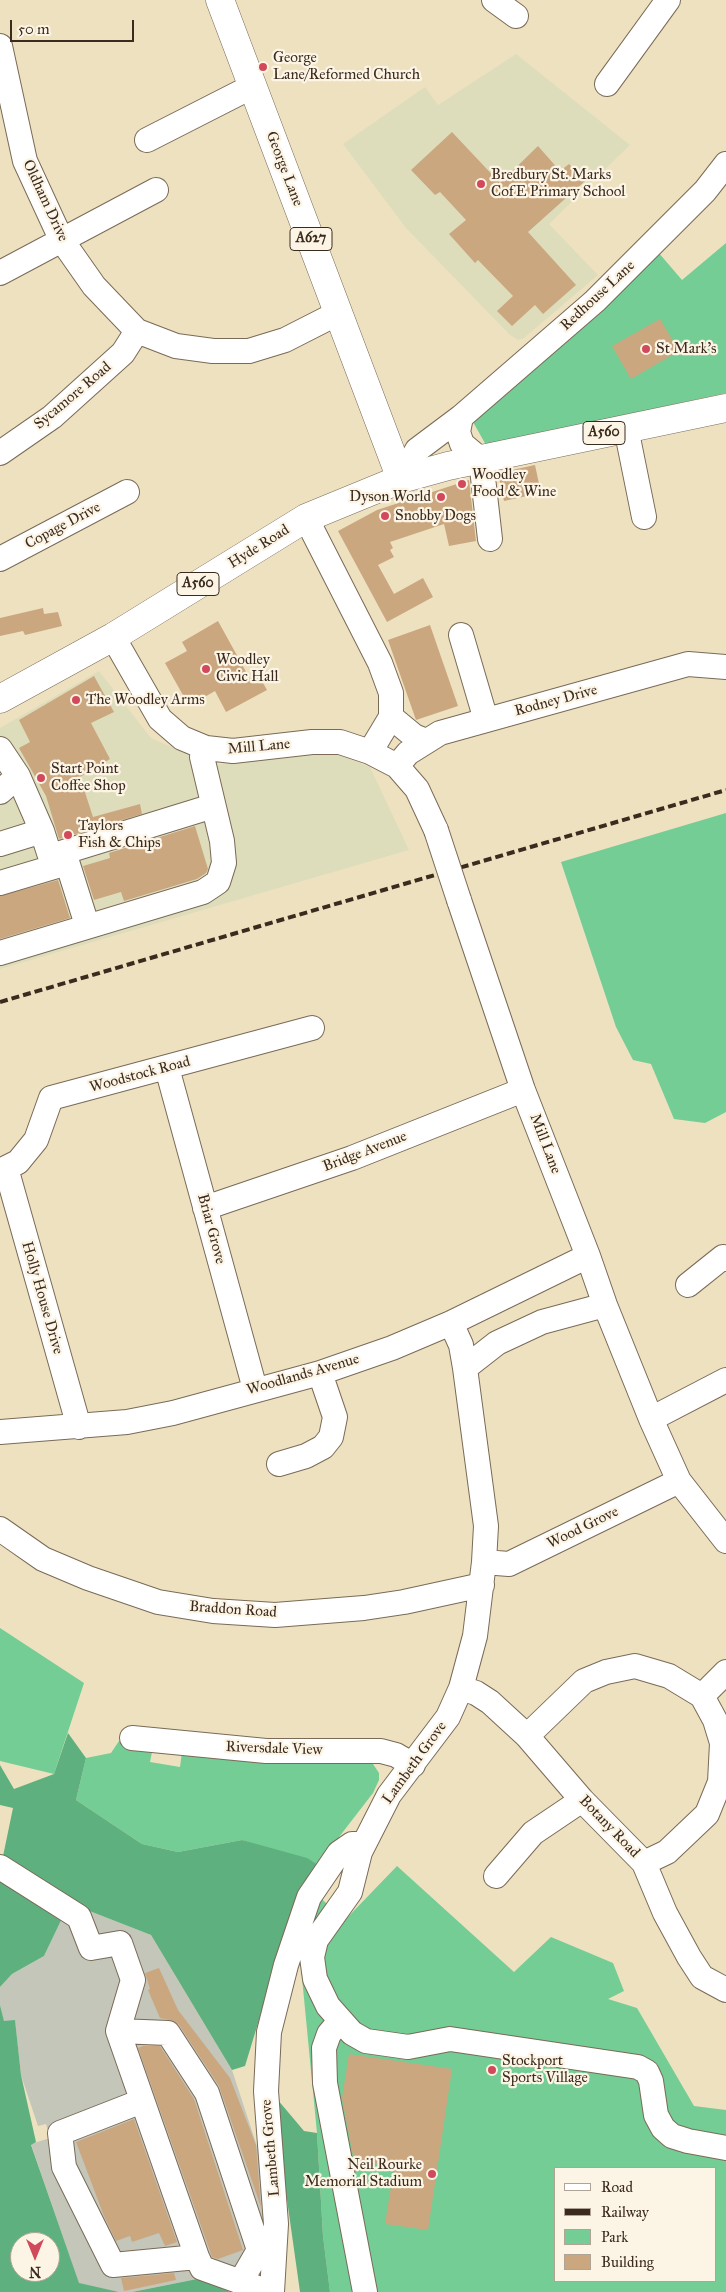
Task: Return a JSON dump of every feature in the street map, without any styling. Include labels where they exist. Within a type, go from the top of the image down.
[{"type":"main road","name":"George Lane","points":[[220,0],[401,479]]},
{"type":"main road","name":"A560","points":[[482,460],[726,408]]},
{"type":"main road","name":"Hyde Road","points":[[0,699],[113,637],[306,518],[401,479],[482,460]]},
{"type":"street","points":[[494,0],[516,16]]},
{"type":"street","points":[[607,84],[668,0]]},
{"type":"street","name":"Oldham Drive","points":[[0,46],[6,103],[25,162],[61,239],[94,286],[137,331],[176,346],[213,351],[249,352],[285,340],[338,313]]},
{"type":"street","points":[[147,140],[253,86]]},
{"type":"street","name":"Redhouse Lane","points":[[401,479],[417,450],[461,417],[596,302],[705,191],[726,164]]},
{"type":"street","points":[[0,273],[156,190]]},
{"type":"street","name":"Sycamore Road","points":[[0,453],[59,411],[123,353],[137,331]]},
{"type":"street","points":[[461,417],[458,432],[462,444],[482,460],[490,539]]},
{"type":"street","points":[[626,428],[644,517]]},
{"type":"street","name":"Copage Drive","points":[[0,559],[127,492]]},
{"type":"street","points":[[306,518],[380,663],[391,693],[391,717],[370,752]]},
{"type":"street","points":[[461,635],[486,720]]},
{"type":"street","name":"Mill Lane","points":[[113,637],[160,719],[182,738],[206,748],[233,751],[312,742],[340,742],[370,752],[397,766],[417,789],[436,830],[523,1090],[588,1256],[605,1305],[651,1419],[679,1481],[726,1540]]},
{"type":"street","name":"Rodney Drive","points":[[397,766],[408,753],[440,733],[688,664],[726,667]]},
{"type":"street","points":[[391,717],[414,736],[426,741]]},
{"type":"street","points":[[0,748],[18,776],[42,831],[50,856],[65,858]]},
{"type":"street","points":[[0,953],[204,892],[218,882],[224,863],[222,841],[202,757],[206,748]]},
{"type":"street","points":[[0,792],[18,776]]},
{"type":"street","points":[[0,883],[213,806]]},
{"type":"street","points":[[0,844],[42,831]]},
{"type":"street","points":[[65,858],[87,926]]},
{"type":"street","name":"Woodstock Road","points":[[3,1167],[18,1162],[36,1140],[51,1098],[312,1028]]},
{"type":"street","name":"Briar Grove","points":[[167,1068],[255,1389]]},
{"type":"street","name":"Bridge Avenue","points":[[205,1208],[352,1158],[523,1090]]},
{"type":"street","name":"Holly House Drive","points":[[3,1167],[79,1427]]},
{"type":"street","name":"Woodlands Avenue","points":[[0,1432],[127,1422],[173,1412],[320,1373],[392,1348],[451,1323],[588,1256]]},
{"type":"street","points":[[688,1285],[723,1257],[726,1259]]},
{"type":"street","points":[[465,1368],[497,1343],[542,1322],[605,1305]]},
{"type":"street","name":"Lambeth Grove","points":[[270,2292],[276,2224],[266,2091],[279,2025],[286,1965],[309,1897],[339,1854],[352,1844],[364,1844],[389,1795],[448,1717],[461,1688],[475,1636],[483,1574],[486,1526],[465,1368],[460,1345],[451,1323]]},
{"type":"street","points":[[280,1464],[306,1456],[323,1447],[331,1436],[334,1417],[320,1373]]},
{"type":"street","points":[[651,1419],[726,1380]]},
{"type":"street","name":"Wood Grove","points":[[483,1574],[509,1564],[679,1481]]},
{"type":"street","name":"Braddon Road","points":[[0,1529],[43,1559],[88,1578],[158,1602],[213,1611],[274,1615],[364,1608],[404,1602],[483,1574]]},
{"type":"street","points":[[526,1736],[584,1681],[606,1672],[635,1666],[669,1676],[702,1696],[715,1720],[722,1743],[720,1782],[707,1814],[667,1852],[644,1863]]},
{"type":"street","points":[[702,1696],[726,1672]]},
{"type":"street","name":"Botany Road","points":[[461,1688],[476,1693],[490,1702],[526,1736],[582,1800],[644,1863],[665,1913],[702,1978],[726,1990]]},
{"type":"street","name":"Riversdale View","points":[[132,1738],[266,1751],[381,1751],[396,1755],[413,1765]]},
{"type":"street","points":[[496,1876],[533,1833],[582,1800]]},
{"type":"street","points":[[364,1844],[360,1852],[350,1892],[316,1940],[312,1957],[315,1979],[320,1994],[340,2021],[352,2033],[366,2041],[382,2044],[408,2047],[450,2039],[638,2067],[647,2072],[651,2081],[656,2115],[663,2128],[672,2136],[726,2148]]},
{"type":"street","points":[[0,1867],[80,1917],[91,1948],[120,1944],[133,1980],[118,2031],[197,2257],[202,2268],[241,2281],[261,2291],[270,2292]]},
{"type":"street","points":[[340,2021],[329,2034],[324,2048],[325,2083],[365,2292]]},
{"type":"street","points":[[118,2031],[168,2033],[207,2093],[259,2250],[241,2281]]},
{"type":"street","points":[[142,2101],[60,2133],[64,2167],[113,2265],[197,2257]]},
{"type":"shaded area","name":"Bredbury St. Marks CofE Primary School","points":[[516,54],[630,145],[549,224],[598,275],[524,338],[518,340],[510,335],[406,228],[343,144],[425,87],[438,105]]},
{"type":"shaded area","points":[[99,671],[151,738],[212,765],[334,753],[370,767],[409,850],[0,969],[0,728]]},
{"type":"shaded area","points":[[69,1903],[151,1935],[232,2070],[269,2183],[264,2292],[230,2292],[202,2278],[132,2292],[119,2292],[79,2284],[31,2144],[50,2138],[46,2124],[38,2126],[21,2075],[15,2021],[4,2022],[0,2005],[0,1987],[12,1974],[44,1956]]},
{"type":"green space","points":[[726,243],[726,393],[486,445],[473,422],[658,252],[682,280]]},
{"type":"green space","points":[[726,813],[726,1112],[705,1123],[674,1119],[651,1064],[633,1060],[616,1027],[561,862]]},
{"type":"green space","points":[[0,1628],[84,1683],[54,1774],[0,1761]]},
{"type":"green space","points":[[68,1733],[86,1758],[76,1800],[142,1844],[178,1852],[242,1840],[307,1858],[321,1867],[293,1908],[245,2066],[232,2070],[151,1935],[69,1903],[2,1861],[13,1808],[0,1805],[0,1765],[14,1789],[54,1774]]},
{"type":"green space","points":[[119,1741],[152,1752],[150,1762],[180,1767],[182,1752],[371,1761],[379,1773],[379,1780],[373,1793],[339,1837],[321,1867],[242,1840],[178,1852],[142,1844],[76,1800],[86,1758],[111,1753]]},
{"type":"green space","name":"Stockport Sports Village","points":[[397,1866],[514,1972],[551,1937],[613,1963],[624,1991],[608,1999],[637,2008],[694,2106],[726,2110],[726,2292],[330,2292],[323,2236],[317,2133],[300,1957],[316,1894],[345,1920]]},
{"type":"green space","points":[[0,1872],[65,1912],[44,1956],[12,1974],[0,1987]]},
{"type":"green space","points":[[0,2005],[4,2021],[15,2020],[21,2075],[36,2142],[31,2145],[79,2283],[119,2292],[0,2292]]},
{"type":"green space","points":[[272,2093],[304,2131],[317,2133],[323,2236],[330,2292],[300,2292]]},
{"type":"green space","points":[[202,2278],[230,2292],[132,2292]]},
{"type":"building","points":[[452,132],[500,183],[538,146],[560,171],[569,164],[585,181],[528,232],[576,285],[543,314],[535,305],[512,326],[497,311],[513,296],[478,260],[475,263],[449,234],[466,220],[440,192],[435,195],[411,170]]},
{"type":"building","name":"St Mark's","points":[[660,319],[679,351],[631,379],[612,346]]},
{"type":"building","points":[[535,465],[541,493],[504,501],[498,473]]},
{"type":"building","points":[[469,480],[476,541],[449,546],[444,524],[390,542],[393,548],[390,550],[394,557],[378,565],[394,594],[423,578],[433,597],[387,622],[338,531],[377,510]]},
{"type":"building","points":[[43,608],[44,614],[58,612],[62,626],[25,635],[23,631],[0,636],[0,618]]},
{"type":"building","name":"Woodley Civic Hall","points":[[218,621],[250,679],[258,674],[267,690],[226,712],[215,691],[189,706],[165,663],[187,651],[182,642]]},
{"type":"building","points":[[430,625],[458,706],[416,720],[388,640]]},
{"type":"building","points":[[94,676],[114,712],[91,723],[110,759],[80,777],[93,817],[140,804],[142,814],[59,839],[46,796],[19,748],[30,742],[19,720]]},
{"type":"building","points":[[195,826],[208,869],[206,873],[197,879],[124,901],[121,892],[94,900],[83,866],[110,858],[109,853]]},
{"type":"building","points":[[58,880],[70,918],[0,939],[0,896]]},
{"type":"building","points":[[159,1968],[178,2010],[230,2078],[256,2145],[261,2207],[219,2086],[179,2025],[174,2021],[160,2018],[148,1990],[150,1989],[145,1973]]},
{"type":"building","points":[[143,2046],[160,2046],[194,2099],[243,2250],[218,2259],[212,2257],[138,2048]]},
{"type":"building","points":[[349,2054],[452,2069],[428,2230],[385,2224],[394,2167],[354,2161],[342,2098]]},
{"type":"building","points":[[134,2119],[177,2242],[165,2246],[159,2233],[132,2242],[130,2236],[116,2241],[104,2216],[76,2142]]},
{"type":"building","points":[[174,2273],[176,2280],[124,2291],[121,2278]]},
{"type":"railway","points":[[0,1002],[726,790]]},
{"type":"place","name":"George Lane/Reformed Church","points":[[263,67]]},
{"type":"place","name":"Bredbury St. Marks CofE Primary School","points":[[481,184]]},
{"type":"place","name":"St Mark's","points":[[646,349]]},
{"type":"place","name":"Woodley Food & Wine","points":[[462,484]]},
{"type":"place","name":"Dyson World","points":[[441,497]]},
{"type":"place","name":"Snobby Dogs","points":[[385,516]]},
{"type":"place","name":"Woodley Civic Hall","points":[[206,669]]},
{"type":"place","name":"The Woodley Arms","points":[[76,700]]},
{"type":"place","name":"Start Point Coffee Shop","points":[[41,778]]},
{"type":"place","name":"Taylors Fish & Chips","points":[[68,835]]},
{"type":"place","name":"Stockport Sports Village","points":[[492,2070]]},
{"type":"place","name":"Neil Rourke Memorial Stadium","points":[[432,2174]]}]
